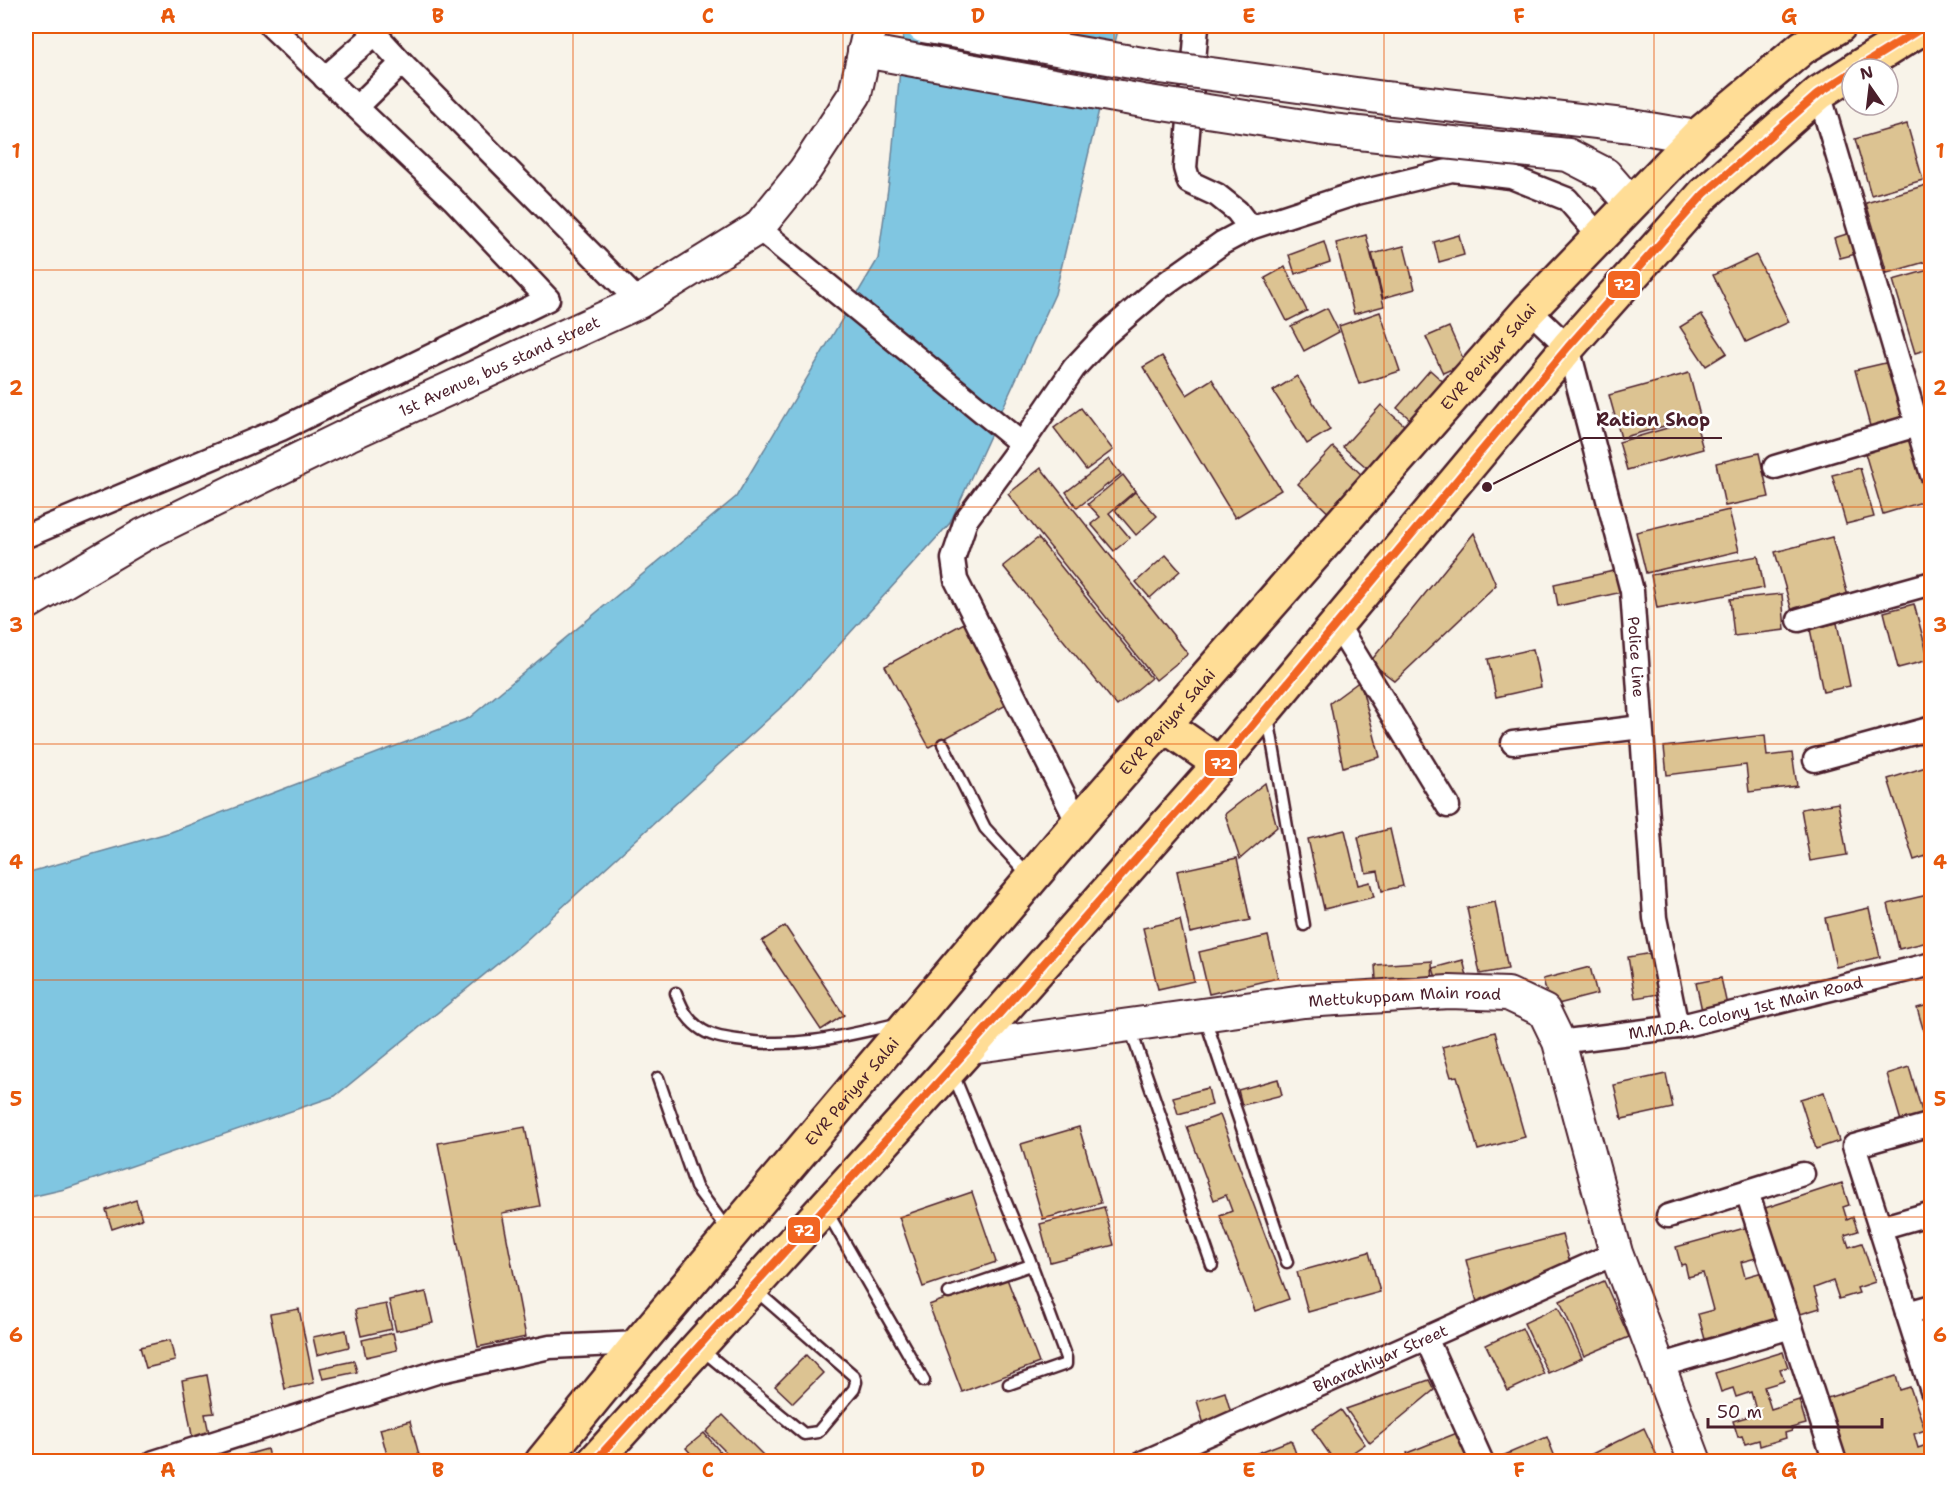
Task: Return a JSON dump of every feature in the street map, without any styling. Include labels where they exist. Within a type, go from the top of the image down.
[{"type":"main road","name":"EVR Periyar Salai","points":[[542,1461],[1078,823],[1529,310],[1696,137],[1803,47],[1839,26]]},
{"type":"main road","points":[[1875,57],[1925,26]]},
{"type":"main road","points":[[594,1461],[960,1057],[1220,764],[1568,347],[1704,194],[1819,93],[1840,80]]},
{"type":"main road","points":[[1164,725],[1220,764]]},
{"type":"street","points":[[26,536],[281,429],[548,299],[453,199],[271,26]]},
{"type":"street","points":[[923,26],[1161,67],[1385,98],[1632,126],[1696,137]]},
{"type":"street","points":[[1197,26],[1185,168],[1189,182],[1217,195],[1237,211],[1250,228]]},
{"type":"street","points":[[325,78],[372,29],[402,63],[639,302]]},
{"type":"street","points":[[867,38],[919,61],[1143,101],[1330,129],[1568,156],[1605,174],[1631,204]]},
{"type":"street","name":"1st Avenue, bus stand street","points":[[26,604],[143,535],[348,435],[639,302],[758,228],[805,170],[855,94],[867,38]]},
{"type":"street","points":[[357,107],[402,63]]},
{"type":"street","points":[[1819,93],[1932,475]]},
{"type":"street","points":[[1078,823],[956,580],[954,560],[957,543],[966,520],[1074,368],[1105,335],[1159,288],[1222,243],[1250,228],[1357,193],[1452,170],[1511,177],[1567,199],[1600,237]]},
{"type":"street","points":[[758,228],[1022,444]]},
{"type":"street","points":[[1529,310],[1568,347]]},
{"type":"street","name":"Police Line","points":[[1568,347],[1632,591],[1654,918],[1677,1027]]},
{"type":"street","points":[[1775,467],[1917,425]]},
{"type":"street","points":[[1798,620],[1932,583]]},
{"type":"street","points":[[1336,623],[1448,806]]},
{"type":"street","points":[[1513,742],[1641,727]]},
{"type":"street","points":[[1815,760],[1932,728]]},
{"type":"street","name":"M.M.D.A. Colony 1st Main Road","points":[[1559,1042],[1677,1027],[1932,964]]},
{"type":"street","name":"Mettukuppam Main road","points":[[960,1057],[1129,1025],[1304,1001],[1449,992],[1508,994],[1544,1011],[1559,1042],[1616,1253],[1695,1461]]},
{"type":"street","points":[[1932,1124],[1854,1146],[1932,1391]]},
{"type":"street","points":[[1668,1216],[1803,1174]]},
{"type":"street","points":[[1747,1192],[1835,1461]]},
{"type":"street","points":[[1880,1228],[1932,1213]]},
{"type":"street","name":"Bharathiyar Street","points":[[1144,1461],[1616,1253]]},
{"type":"street","points":[[1907,1313],[1932,1306]]},
{"type":"street","points":[[1659,1366],[1791,1327]]},
{"type":"street","points":[[1426,1338],[1482,1461]]},
{"type":"street","points":[[154,1461],[440,1371],[550,1347],[639,1343]]},
{"type":"lane","points":[[1266,708],[1304,925]]},
{"type":"lane","points":[[943,744],[985,828],[1031,878]]},
{"type":"lane","points":[[676,993],[685,1013],[699,1029],[711,1035],[760,1043],[825,1041],[911,1020]]},
{"type":"lane","points":[[1204,1015],[1287,1262]]},
{"type":"lane","points":[[1129,1025],[1212,1265]]},
{"type":"lane","points":[[960,1057],[1031,1265],[1066,1358],[1065,1364],[1009,1384]]},
{"type":"lane","points":[[658,1078],[696,1187],[731,1234]]},
{"type":"lane","points":[[824,1207],[924,1381]]},
{"type":"lane","points":[[949,1293],[1031,1265]]},
{"type":"lane","points":[[698,1346],[804,1434],[818,1432],[854,1389],[856,1382],[854,1376],[752,1287]]},
{"type":"water","points":[[904,26],[1119,26],[1055,294],[950,523],[789,700],[522,944],[335,1096],[65,1189],[26,1198],[26,873],[171,832],[469,718],[736,497],[878,259],[891,167]]},
{"type":"building","points":[[1907,124],[1923,180],[1871,195],[1855,139]]},
{"type":"building","points":[[1926,185],[1932,204],[1932,260],[1887,273],[1866,203]]},
{"type":"building","points":[[1850,233],[1856,254],[1840,258],[1834,238]]},
{"type":"building","points":[[1366,235],[1384,306],[1354,314],[1336,243]]},
{"type":"building","points":[[1459,235],[1464,255],[1439,262],[1434,242]]},
{"type":"building","points":[[1324,242],[1330,262],[1295,274],[1289,255]]},
{"type":"building","points":[[1404,246],[1415,289],[1383,298],[1372,254]]},
{"type":"building","points":[[1756,255],[1789,322],[1746,342],[1713,275]]},
{"type":"building","points":[[1285,267],[1307,311],[1287,321],[1265,278]]},
{"type":"building","points":[[1932,269],[1932,348],[1915,353],[1893,280]]},
{"type":"building","points":[[1327,308],[1339,332],[1304,351],[1291,326]]},
{"type":"building","points":[[1380,312],[1400,371],[1359,384],[1339,326]]},
{"type":"building","points":[[1701,314],[1727,353],[1706,366],[1680,327]]},
{"type":"building","points":[[1449,327],[1465,363],[1443,373],[1426,337]]},
{"type":"building","points":[[1162,356],[1187,395],[1212,379],[1281,490],[1235,518],[1143,367]]},
{"type":"building","points":[[1894,361],[1909,420],[1871,430],[1855,370]]},
{"type":"building","points":[[1430,370],[1448,386],[1415,423],[1397,408]]},
{"type":"building","points":[[1689,373],[1700,416],[1621,438],[1609,395]]},
{"type":"building","points":[[1297,376],[1330,430],[1307,444],[1273,391]]},
{"type":"building","points":[[1381,405],[1411,431],[1373,473],[1343,447]]},
{"type":"building","points":[[1081,408],[1113,450],[1086,470],[1054,428]]},
{"type":"building","points":[[1695,420],[1703,449],[1627,470],[1619,442]]},
{"type":"building","points":[[1916,438],[1932,491],[1932,499],[1883,514],[1865,453]]},
{"type":"building","points":[[1333,447],[1369,482],[1334,518],[1298,484]]},
{"type":"building","points":[[1759,453],[1769,497],[1725,506],[1716,463]]},
{"type":"building","points":[[1109,459],[1121,474],[1077,508],[1066,492]]},
{"type":"building","points":[[1041,468],[1188,654],[1156,680],[1008,494]]},
{"type":"building","points":[[1860,468],[1874,517],[1846,524],[1832,475]]},
{"type":"building","points":[[1123,475],[1135,491],[1109,513],[1130,538],[1114,551],[1091,524],[1100,517],[1088,504]]},
{"type":"building","points":[[1135,492],[1157,516],[1136,535],[1115,510]]},
{"type":"building","points":[[1729,510],[1739,551],[1646,573],[1636,532]]},
{"type":"building","points":[[1474,533],[1496,585],[1395,681],[1370,662]]},
{"type":"building","points":[[1832,537],[1848,596],[1792,611],[1775,552]]},
{"type":"building","points":[[1038,538],[1151,678],[1117,706],[1003,566]]},
{"type":"building","points":[[1166,555],[1180,571],[1150,598],[1136,582]]},
{"type":"building","points":[[1758,556],[1764,588],[1657,608],[1651,575]]},
{"type":"building","points":[[1623,569],[1627,591],[1558,606],[1554,584]]},
{"type":"building","points":[[1782,594],[1785,630],[1734,636],[1730,599]]},
{"type":"building","points":[[1914,604],[1929,660],[1898,668],[1884,612]]},
{"type":"building","points":[[966,622],[1010,703],[929,747],[885,666]]},
{"type":"building","points":[[1837,623],[1850,686],[1823,692],[1810,629]]},
{"type":"building","points":[[1932,628],[1932,653],[1925,629]]},
{"type":"building","points":[[1533,649],[1541,687],[1496,697],[1488,659]]},
{"type":"building","points":[[1360,681],[1380,757],[1343,767],[1330,703]]},
{"type":"building","points":[[1765,735],[1767,756],[1792,753],[1797,786],[1749,792],[1746,765],[1667,775],[1664,747]]},
{"type":"building","points":[[1932,765],[1932,854],[1914,860],[1888,779]]},
{"type":"building","points":[[1265,783],[1277,827],[1240,859],[1225,814]]},
{"type":"building","points":[[1838,803],[1847,855],[1810,861],[1801,809]]},
{"type":"building","points":[[1390,829],[1403,886],[1382,891],[1378,871],[1366,873],[1358,837]]},
{"type":"building","points":[[1345,830],[1358,885],[1370,882],[1374,897],[1324,909],[1308,839]]},
{"type":"building","points":[[1237,858],[1250,920],[1190,933],[1177,871]]},
{"type":"building","points":[[1932,894],[1932,941],[1899,949],[1888,904]]},
{"type":"building","points":[[1495,902],[1508,969],[1480,974],[1467,908]]},
{"type":"building","points":[[1869,908],[1880,957],[1836,967],[1825,918]]},
{"type":"building","points":[[1180,920],[1194,981],[1158,989],[1143,928]]},
{"type":"building","points":[[785,926],[844,1015],[821,1030],[762,941]]},
{"type":"building","points":[[1268,936],[1278,978],[1209,994],[1199,952]]},
{"type":"building","points":[[1652,953],[1659,994],[1635,998],[1628,957]]},
{"type":"building","points":[[1463,960],[1468,980],[1439,988],[1433,968]]},
{"type":"building","points":[[1432,961],[1433,991],[1377,994],[1375,965]]},
{"type":"building","points":[[1590,967],[1597,994],[1550,1006],[1543,979]]},
{"type":"building","points":[[1721,978],[1728,1010],[1703,1015],[1696,983]]},
{"type":"building","points":[[1932,1004],[1932,1056],[1931,1056],[1917,1008]]},
{"type":"building","points":[[1495,1032],[1525,1137],[1478,1150],[1457,1076],[1451,1077],[1442,1047]]},
{"type":"building","points":[[1909,1067],[1925,1122],[1903,1128],[1887,1074]]},
{"type":"building","points":[[1666,1074],[1673,1108],[1622,1119],[1614,1085]]},
{"type":"building","points":[[1278,1079],[1282,1095],[1242,1105],[1238,1090]]},
{"type":"building","points":[[1208,1088],[1212,1105],[1178,1114],[1173,1097]]},
{"type":"building","points":[[1824,1092],[1839,1141],[1816,1149],[1800,1099]]},
{"type":"building","points":[[1220,1115],[1289,1299],[1255,1311],[1220,1216],[1232,1211],[1226,1195],[1214,1200],[1187,1127]]},
{"type":"building","points":[[525,1127],[540,1206],[502,1213],[526,1337],[478,1347],[438,1143]]},
{"type":"building","points":[[1079,1127],[1101,1203],[1043,1219],[1021,1144]]},
{"type":"building","points":[[1842,1183],[1849,1205],[1843,1207],[1847,1220],[1853,1217],[1858,1231],[1845,1235],[1849,1247],[1862,1243],[1875,1282],[1857,1288],[1859,1293],[1839,1299],[1833,1281],[1814,1288],[1820,1308],[1794,1316],[1759,1210]]},
{"type":"building","points":[[972,1192],[996,1262],[923,1287],[899,1217]]},
{"type":"building","points":[[136,1200],[142,1219],[112,1229],[106,1210]]},
{"type":"building","points":[[1104,1207],[1114,1245],[1050,1262],[1040,1224]]},
{"type":"building","points":[[1752,1226],[1760,1257],[1741,1262],[1745,1277],[1766,1271],[1777,1319],[1724,1334],[1725,1338],[1706,1343],[1698,1314],[1713,1310],[1703,1273],[1688,1277],[1685,1264],[1681,1265],[1676,1247]]},
{"type":"building","points":[[1562,1235],[1571,1266],[1479,1310],[1466,1260]]},
{"type":"building","points":[[1369,1252],[1380,1292],[1308,1312],[1297,1272]]},
{"type":"building","points":[[1006,1276],[1039,1363],[962,1392],[929,1305]]},
{"type":"building","points":[[1604,1281],[1629,1337],[1584,1356],[1560,1301]]},
{"type":"building","points":[[426,1292],[433,1323],[396,1331],[389,1300]]},
{"type":"building","points":[[386,1304],[392,1329],[361,1336],[355,1310]]},
{"type":"building","points":[[1558,1307],[1582,1358],[1548,1373],[1524,1323]]},
{"type":"building","points":[[299,1309],[314,1383],[285,1389],[270,1314]]},
{"type":"building","points":[[1522,1328],[1544,1374],[1508,1391],[1486,1345]]},
{"type":"building","points":[[346,1330],[349,1347],[317,1355],[313,1337]]},
{"type":"building","points":[[393,1333],[397,1350],[366,1357],[362,1340]]},
{"type":"building","points":[[170,1340],[175,1361],[146,1368],[140,1347]]},
{"type":"building","points":[[1783,1352],[1788,1367],[1780,1369],[1784,1381],[1764,1387],[1771,1409],[1799,1400],[1806,1424],[1791,1428],[1792,1431],[1785,1433],[1786,1438],[1760,1446],[1759,1440],[1745,1444],[1742,1436],[1738,1437],[1733,1421],[1757,1414],[1751,1392],[1736,1397],[1733,1388],[1721,1392],[1715,1373]]},
{"type":"building","points":[[806,1355],[823,1373],[793,1403],[775,1386]]},
{"type":"building","points":[[354,1361],[357,1372],[323,1379],[320,1368]]},
{"type":"building","points":[[207,1375],[214,1413],[205,1414],[210,1438],[193,1441],[182,1380]]},
{"type":"building","points":[[1896,1376],[1900,1390],[1910,1387],[1925,1430],[1914,1434],[1918,1448],[1929,1444],[1932,1462],[1841,1462],[1821,1400]]},
{"type":"building","points":[[1429,1380],[1434,1390],[1370,1443],[1346,1409]]},
{"type":"building","points":[[1225,1392],[1233,1420],[1205,1428],[1197,1401]]},
{"type":"building","points":[[1341,1410],[1365,1444],[1339,1462],[1335,1462],[1312,1429]]},
{"type":"building","points":[[723,1415],[770,1462],[736,1462],[706,1432]]},
{"type":"building","points":[[410,1421],[419,1455],[389,1462],[380,1429]]},
{"type":"building","points":[[1644,1428],[1659,1460],[1656,1462],[1576,1462]]},
{"type":"building","points":[[704,1433],[729,1462],[698,1462],[686,1448]]},
{"type":"building","points":[[1457,1433],[1468,1462],[1410,1462],[1407,1453]]},
{"type":"building","points":[[1547,1437],[1557,1462],[1502,1462],[1500,1457]]},
{"type":"building","points":[[1291,1440],[1299,1462],[1258,1462],[1255,1454]]},
{"type":"building","points":[[267,1449],[270,1462],[244,1462],[242,1456]]},
{"type":"transit line","name":"72","points":[[1875,57],[1925,26]]},
{"type":"transit line","name":"72","points":[[594,1462],[970,1047],[1220,764],[1568,347],[1704,194],[1819,93],[1840,80]]},
{"type":"place","name":"Ration Shop","points":[[1487,487]]}]
